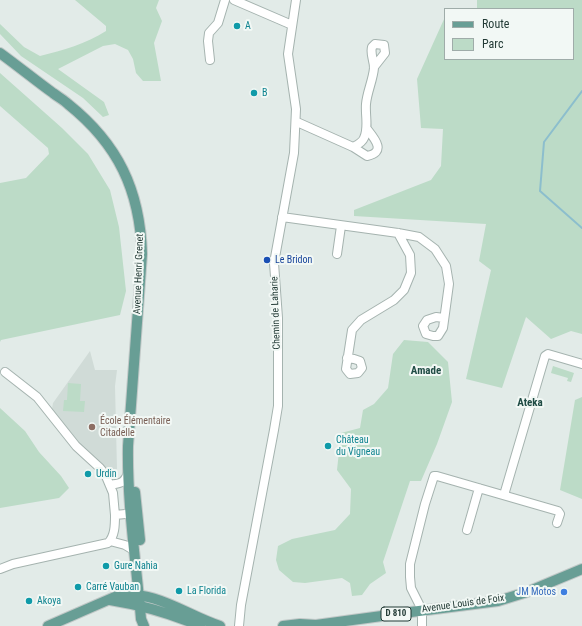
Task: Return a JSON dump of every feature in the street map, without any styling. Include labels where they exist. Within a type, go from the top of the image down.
[{"type":"main road","name":"Avenue Henri Grenet","points":[[0,53],[68,104],[93,127],[107,143],[118,161],[126,175],[135,197],[139,214],[142,254],[128,473],[142,595]]},
{"type":"main road","name":"Avenue Henri Grenet","points":[[0,60],[68,108],[79,113]]},
{"type":"main road","name":"Avenue Henri Grenet","points":[[130,429],[134,551],[142,595]]},
{"type":"main road","name":"Avenue Louis de Foix","points":[[283,626],[300,624],[315,626],[422,610],[498,601],[527,592],[582,569]]},
{"type":"main road","points":[[48,626],[108,600],[128,594],[155,598],[220,626]]},
{"type":"main road","points":[[142,595],[147,626]]},
{"type":"main road","points":[[108,600],[172,614],[200,626]]},
{"type":"main road","points":[[143,607],[141,619],[144,626]]},
{"type":"street","points":[[210,60],[208,41],[209,33],[218,24],[225,0]]},
{"type":"street","points":[[234,0],[292,25]]},
{"type":"street","name":"Chemin de Laharie","points":[[239,626],[241,605],[278,406],[278,318],[274,262],[294,153],[296,109],[288,54],[296,0]]},
{"type":"street","points":[[353,147],[358,145],[364,139],[366,129],[366,102],[374,67]]},
{"type":"street","points":[[296,122],[353,147],[368,156],[374,154],[378,148],[377,142],[366,129]]},
{"type":"street","points":[[282,217],[419,237],[436,249],[446,266],[449,284],[444,318]]},
{"type":"street","points":[[337,254],[342,226]]},
{"type":"street","points":[[347,358],[352,330],[361,320],[394,300],[404,290],[411,273],[410,255],[398,233]]},
{"type":"street","points":[[504,495],[545,356],[548,354],[582,364]]},
{"type":"street","points":[[6,372],[38,397],[76,446],[100,468],[113,493],[116,515],[114,532],[110,541]]},
{"type":"street","points":[[110,485],[124,482],[128,473]]},
{"type":"street","points":[[422,626],[422,610],[411,588],[410,564],[423,510],[434,476],[558,511],[560,514],[557,523]]},
{"type":"street","points":[[467,530],[479,488]]},
{"type":"street","points":[[116,515],[133,514]]},
{"type":"street","points":[[0,569],[13,564],[110,541],[125,545],[134,551]]},
{"type":"shaded area","name":"École Élémentaire Citadelle","points":[[90,351],[95,370],[117,370],[115,386],[117,469],[109,474],[102,464],[82,446],[52,409],[53,403]]},
{"type":"green space","points":[[75,0],[159,0],[156,8],[162,21],[154,43],[161,81],[143,81],[136,73],[133,59],[128,50],[115,44],[103,46],[58,69],[104,102],[109,115],[103,117],[83,98],[21,56],[0,34],[0,24],[24,47],[40,56],[82,43],[106,31],[106,26]]},
{"type":"green space","points":[[477,0],[582,0],[582,334],[571,331],[551,339],[526,317],[502,388],[466,379],[491,270],[479,261],[486,224],[354,216],[354,210],[431,180],[441,166],[443,129],[421,128],[417,79],[444,19],[444,60],[574,60],[574,8],[477,8]]},
{"type":"green space","points":[[0,73],[62,128],[88,154],[110,190],[119,227],[126,291],[120,315],[1,340],[0,342],[0,183],[26,178],[49,154],[48,148],[0,106]]},
{"type":"green space","points":[[404,340],[428,342],[448,362],[452,402],[437,444],[421,481],[410,481],[383,562],[386,573],[370,584],[362,595],[352,596],[350,583],[342,578],[305,583],[293,582],[279,570],[276,560],[278,546],[292,539],[335,530],[350,514],[351,489],[337,470],[341,433],[360,428],[363,410],[374,404],[388,388],[393,354]]},
{"type":"green space","points":[[553,366],[574,373],[571,382],[567,381],[568,378],[551,373]]},
{"type":"green space","points":[[68,383],[81,384],[80,401],[85,401],[84,412],[63,411],[64,400],[67,400]]},
{"type":"green space","points":[[582,397],[582,499],[560,490],[575,400]]},
{"type":"green space","points":[[0,408],[25,431],[39,452],[61,476],[69,488],[59,498],[0,508]]},
{"type":"waterway","points":[[582,91],[544,142],[540,191],[582,228]]},
{"type":"place","name":"A","points":[[237,26]]},
{"type":"place","name":"B","points":[[254,93]]},
{"type":"place","name":"Le Bridon","points":[[267,260]]},
{"type":"place","name":"École Élémentaire Citadelle","points":[[92,427]]},
{"type":"place","name":"Château du Vigneau","points":[[328,446]]},
{"type":"place","name":"Urdin","points":[[88,474]]},
{"type":"place","name":"Gure Nahia","points":[[106,566]]},
{"type":"place","name":"Carré Vauban","points":[[78,587]]},
{"type":"place","name":"La Florida","points":[[179,591]]},
{"type":"place","name":"JM Motos","points":[[564,592]]},
{"type":"place","name":"Akoya","points":[[29,601]]},
{"type":"district","name":"Amade","points":[[426,371]]},
{"type":"district","name":"Ateka","points":[[530,403]]}]
